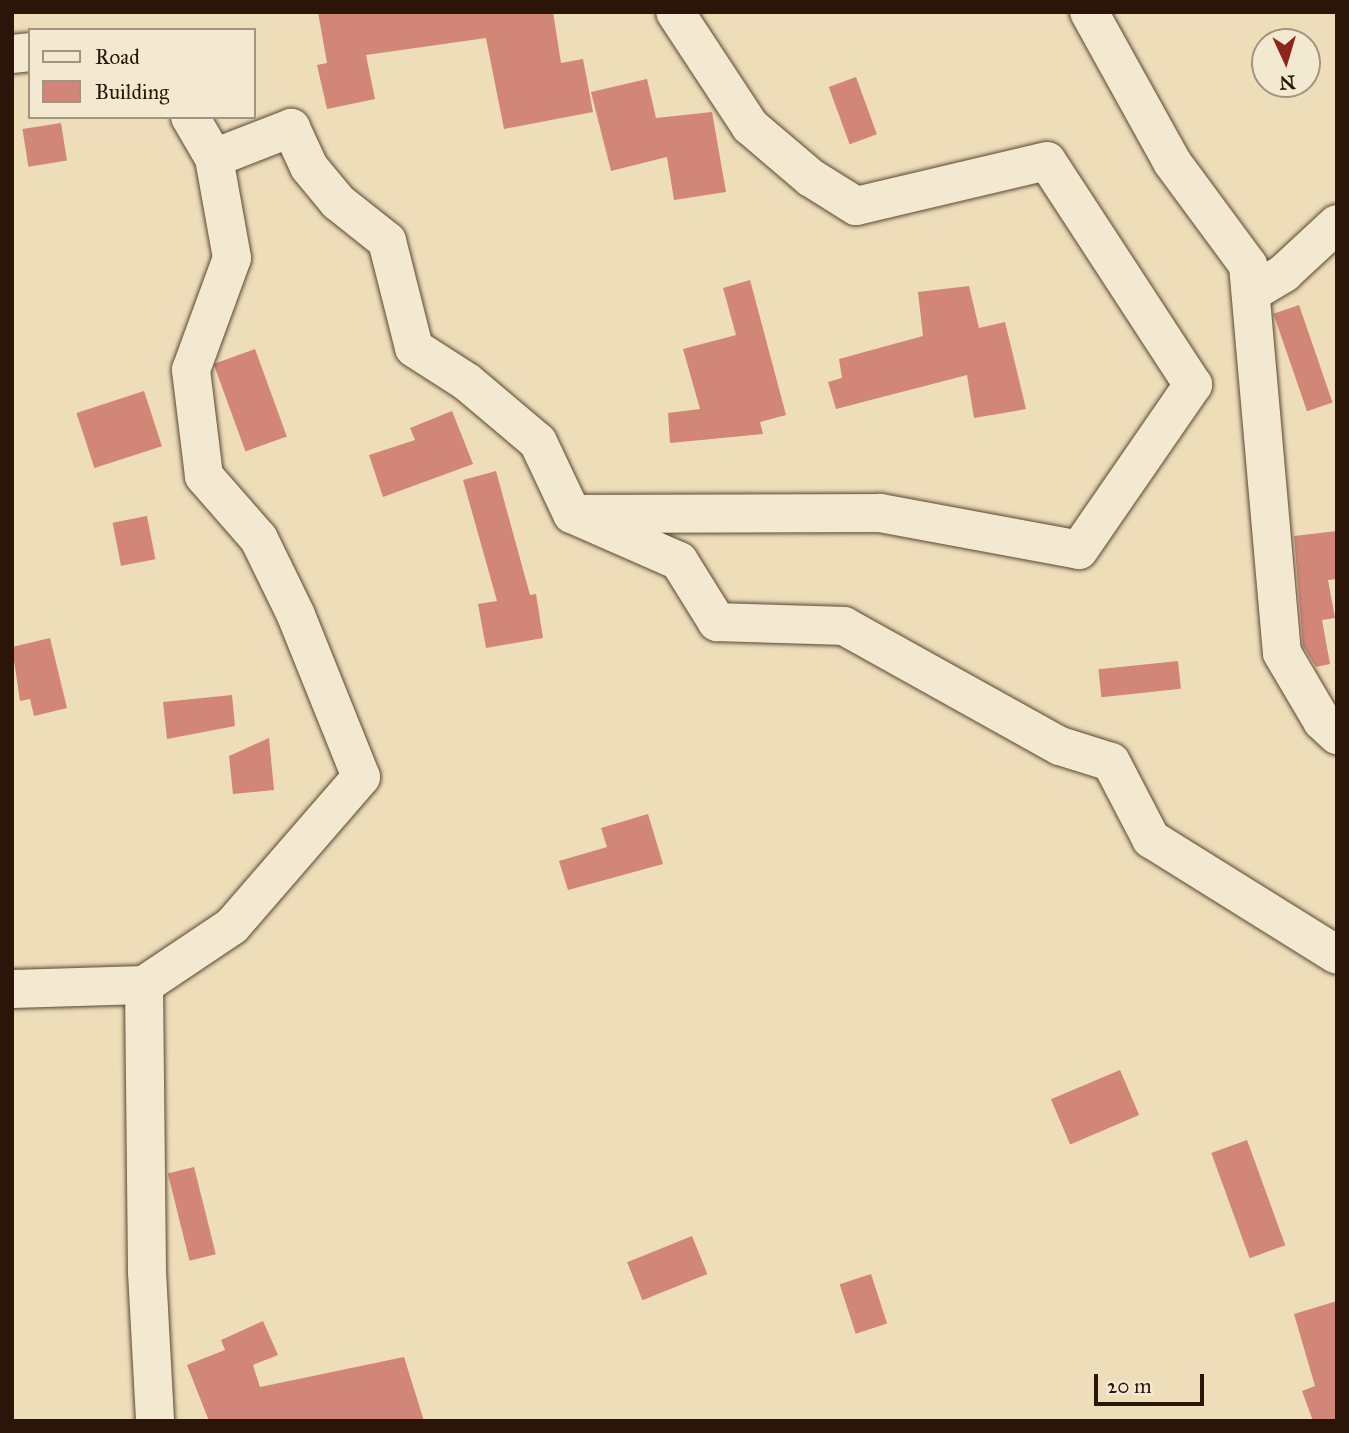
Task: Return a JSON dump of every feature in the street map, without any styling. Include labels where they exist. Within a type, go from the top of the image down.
[{"type":"street","points":[[572,514],[880,513],[1079,550],[1193,385],[1047,161],[856,206],[811,178],[750,126],[675,12]]},
{"type":"street","points":[[1089,12],[1172,162],[1248,265],[1282,653],[1332,736]]},
{"type":"street","points":[[12,989],[144,985],[232,926],[361,776],[296,615],[259,539],[204,476],[191,370],[232,258],[214,158],[191,119]]},
{"type":"street","points":[[214,158],[291,128],[309,167],[338,202],[387,241],[414,348],[467,382],[537,442],[572,514],[679,561],[717,622],[844,626],[1060,746],[1111,762],[1151,839],[1337,955]]},
{"type":"street","points":[[1251,293],[1284,273],[1337,224]]},
{"type":"street","points":[[144,985],[147,1272],[155,1421]]},
{"type":"building","points":[[318,12],[553,12],[561,63],[583,59],[593,112],[504,129],[486,38],[366,55],[375,99],[327,109],[317,65],[327,63]]},
{"type":"building","points":[[856,77],[877,134],[850,144],[829,87]]},
{"type":"building","points":[[647,79],[656,118],[712,112],[726,192],[674,200],[667,157],[611,171],[591,92]]},
{"type":"building","points":[[61,123],[67,161],[28,167],[22,129]]},
{"type":"building","points":[[750,280],[786,415],[760,422],[763,434],[670,443],[668,413],[700,409],[683,349],[736,335],[723,288]]},
{"type":"building","points":[[969,286],[979,328],[1005,322],[1026,409],[974,418],[967,375],[836,409],[828,382],[842,378],[839,359],[923,336],[918,292]]},
{"type":"building","points":[[1299,305],[1333,402],[1307,411],[1273,314]]},
{"type":"building","points":[[255,349],[287,436],[245,451],[214,364]]},
{"type":"building","points":[[144,391],[162,446],[94,468],[76,413]]},
{"type":"building","points":[[452,411],[473,464],[383,497],[369,455],[415,440],[410,428]]},
{"type":"building","points":[[496,471],[530,595],[536,594],[543,638],[486,648],[478,604],[497,601],[463,480]]},
{"type":"building","points":[[147,516],[155,559],[121,566],[113,523]]},
{"type":"building","points":[[1337,531],[1337,579],[1328,580],[1335,618],[1322,620],[1330,664],[1316,667],[1303,646],[1294,536]]},
{"type":"building","points":[[50,638],[67,708],[34,716],[30,699],[20,701],[12,647]]},
{"type":"building","points":[[1178,661],[1181,689],[1101,697],[1098,669]]},
{"type":"building","points":[[232,695],[235,726],[167,739],[163,702]]},
{"type":"building","points":[[269,738],[274,790],[233,794],[229,756]]},
{"type":"building","points":[[648,814],[663,864],[568,890],[559,861],[607,847],[601,828]]},
{"type":"building","points":[[1120,1070],[1139,1115],[1070,1144],[1051,1099]]},
{"type":"building","points":[[1247,1140],[1285,1245],[1250,1258],[1211,1153]]},
{"type":"building","points":[[194,1167],[216,1254],[190,1261],[168,1174]]},
{"type":"building","points":[[692,1236],[707,1274],[642,1300],[627,1262]]},
{"type":"building","points":[[871,1274],[887,1323],[856,1334],[840,1284]]},
{"type":"building","points":[[1337,1301],[1337,1421],[1313,1421],[1302,1391],[1315,1386],[1294,1314]]},
{"type":"building","points":[[263,1321],[278,1355],[253,1365],[260,1387],[404,1357],[424,1421],[209,1421],[187,1365],[225,1350],[221,1340]]}]
